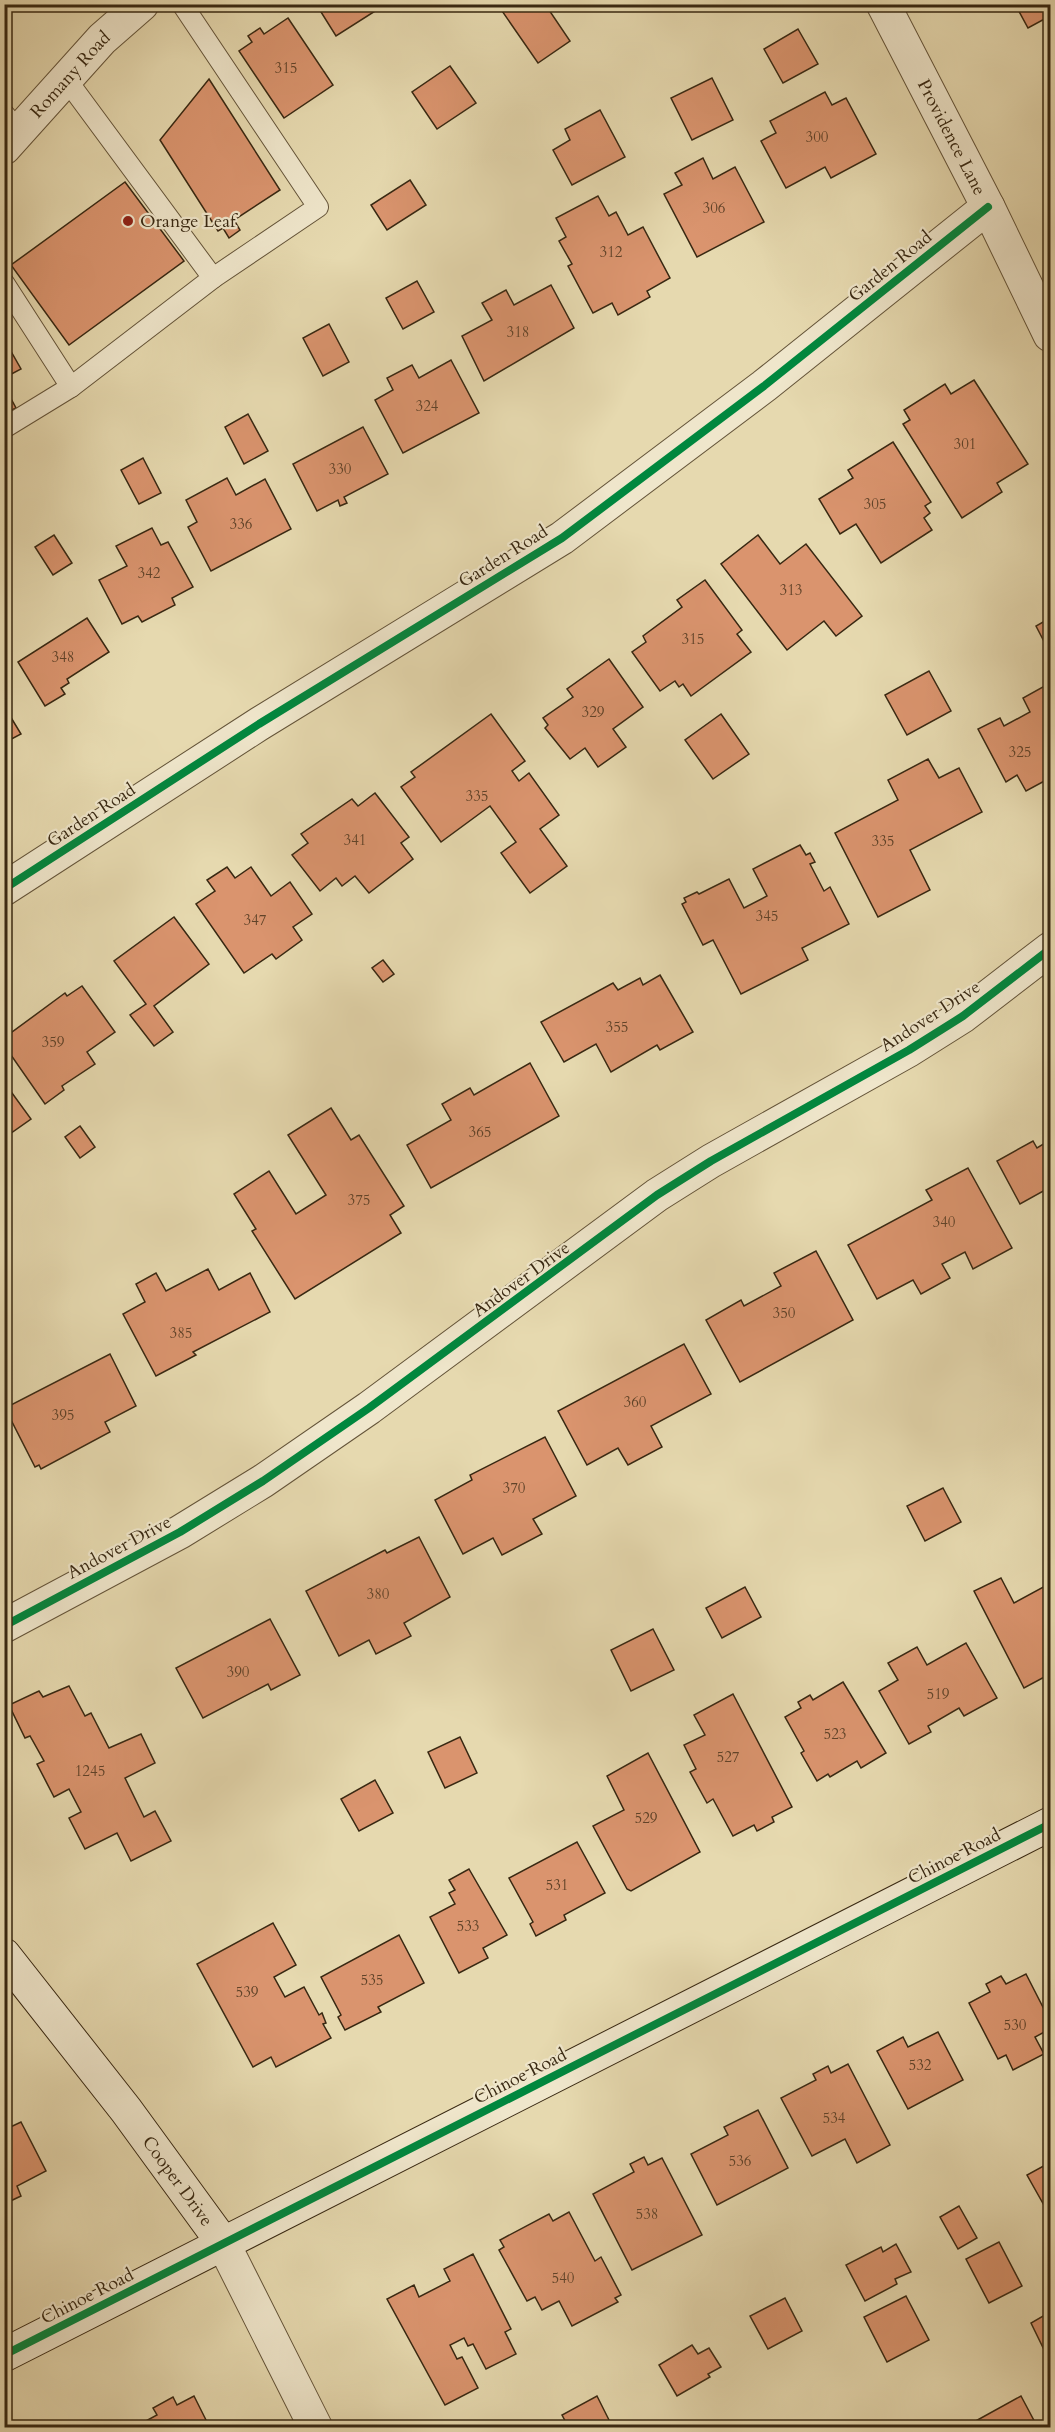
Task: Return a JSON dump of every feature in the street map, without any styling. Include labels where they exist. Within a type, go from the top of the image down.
[{"type":"street","name":"Romany Road","points":[[9,131],[66,80],[102,39],[142,4]]},
{"type":"street","name":"Providence Lane","points":[[883,4],[988,207],[1050,335]]},
{"type":"street","name":"Garden Road","points":[[4,889],[259,724],[562,538],[764,386],[988,207]]},
{"type":"street","name":"Andover Drive","points":[[4,1626],[180,1532],[263,1481],[369,1408],[657,1195],[711,1161],[909,1050],[963,1016],[1050,949]]},
{"type":"street","name":"Chinoe Road","points":[[4,2355],[1050,1824]]},
{"type":"street","name":"Cooper Drive","points":[[4,1955],[126,2110],[223,2243],[316,2427]]},
{"type":"lane","points":[[4,428],[71,387],[213,278],[318,207],[182,4]]},
{"type":"lane","points":[[66,80],[213,278]]},
{"type":"lane","points":[[4,283],[71,387]]},
{"type":"building","points":[[316,4],[393,4],[386,9],[383,6],[336,36]]},
{"type":"building","points":[[506,4],[545,4],[570,41],[538,63],[500,8]]},
{"type":"building","points":[[1015,4],[1050,4],[1050,16],[1028,28]]},
{"type":"building","points":[[288,18],[333,85],[284,118],[239,51],[252,42],[248,36],[260,28],[264,34]]},
{"type":"building","points":[[798,29],[818,64],[783,83],[764,49]]},
{"type":"building","points":[[450,66],[476,103],[437,129],[412,92]]},
{"type":"building","points":[[712,78],[733,120],[692,140],[671,98]]},
{"type":"building","points":[[209,79],[280,190],[234,220],[240,230],[229,238],[223,228],[218,231],[160,140]]},
{"type":"building","points":[[825,92],[832,105],[846,98],[876,154],[831,178],[825,167],[786,188],[761,141],[776,133],[770,121]]},
{"type":"building","points":[[600,110],[625,157],[572,185],[553,150],[570,140],[565,129]]},
{"type":"building","points":[[703,158],[713,179],[735,167],[764,222],[697,257],[664,194],[682,185],[675,173]]},
{"type":"building","points":[[410,180],[426,205],[387,230],[371,205]]},
{"type":"building","points":[[125,182],[184,261],[69,345],[11,265]]},
{"type":"building","points":[[598,196],[609,216],[616,212],[628,235],[643,227],[670,278],[647,291],[650,297],[618,315],[612,303],[593,313],[568,266],[572,264],[559,241],[566,237],[556,218]]},
{"type":"building","points":[[417,281],[434,312],[403,329],[386,298]]},
{"type":"building","points":[[551,285],[574,328],[484,381],[462,336],[492,320],[482,303],[506,290],[514,305]]},
{"type":"building","points":[[329,324],[349,362],[323,376],[303,338]]},
{"type":"building","points":[[4,339],[21,369],[4,378]]},
{"type":"building","points":[[451,360],[479,413],[403,453],[375,400],[393,390],[387,378],[412,365],[419,378]]},
{"type":"building","points":[[974,380],[1028,464],[997,483],[1002,492],[962,518],[903,424],[910,420],[904,410],[945,384],[951,394]]},
{"type":"building","points":[[9,395],[16,408],[4,414],[4,397]]},
{"type":"building","points":[[248,414],[268,451],[244,464],[225,427]]},
{"type":"building","points":[[363,427],[388,474],[344,497],[347,503],[340,506],[338,500],[317,511],[293,464]]},
{"type":"building","points":[[893,442],[931,502],[925,506],[930,513],[924,518],[932,530],[881,563],[856,524],[840,534],[819,499],[853,478],[848,470]]},
{"type":"building","points":[[143,458],[161,493],[139,504],[121,470]]},
{"type":"building","points":[[227,478],[236,495],[265,479],[291,529],[211,571],[188,527],[197,522],[186,500]]},
{"type":"building","points":[[152,528],[161,545],[168,542],[193,587],[172,598],[175,605],[142,622],[138,616],[122,624],[99,580],[127,566],[116,546]]},
{"type":"building","points":[[54,535],[72,563],[53,575],[35,547]]},
{"type":"building","points":[[758,535],[780,564],[806,544],[862,616],[836,636],[824,621],[787,650],[721,564]]},
{"type":"building","points":[[705,580],[742,630],[737,634],[751,652],[691,696],[683,684],[679,687],[675,681],[660,691],[632,652],[646,642],[643,636],[682,607],[677,600]]},
{"type":"building","points":[[87,618],[109,652],[67,679],[69,683],[61,688],[65,694],[45,706],[18,662]]},
{"type":"building","points":[[1050,618],[1050,653],[1036,626]]},
{"type":"building","points":[[609,659],[643,707],[613,729],[626,747],[598,767],[585,748],[570,759],[545,728],[548,725],[543,718],[573,697],[567,689]]},
{"type":"building","points":[[929,671],[951,711],[907,735],[885,695]]},
{"type":"building","points":[[1050,683],[1050,778],[1026,791],[1017,775],[1006,782],[978,729],[1000,718],[1004,726],[1030,712],[1023,698]]},
{"type":"building","points":[[4,706],[21,734],[4,743]]},
{"type":"building","points":[[491,714],[525,761],[512,771],[519,781],[529,773],[559,815],[540,829],[567,866],[530,893],[501,853],[516,842],[490,806],[441,842],[401,787],[415,777],[411,772]]},
{"type":"building","points":[[721,714],[749,754],[713,779],[685,740]]},
{"type":"building","points":[[928,759],[939,778],[959,768],[982,812],[910,850],[930,890],[878,917],[835,833],[898,800],[888,780]]},
{"type":"building","points":[[375,793],[409,837],[401,843],[413,859],[369,893],[355,876],[342,886],[336,878],[320,891],[292,855],[308,843],[301,834],[352,799],[358,806]]},
{"type":"building","points":[[800,845],[806,855],[810,853],[815,862],[810,864],[824,891],[830,887],[849,924],[802,948],[808,960],[741,994],[713,940],[703,945],[682,904],[686,902],[684,898],[697,892],[699,894],[729,879],[744,908],[767,896],[753,869]]},
{"type":"building","points":[[227,867],[235,878],[251,867],[271,896],[290,882],[312,914],[293,927],[302,940],[276,959],[272,954],[244,973],[196,904],[215,891],[207,880]]},
{"type":"building","points":[[174,917],[209,964],[154,1006],[173,1032],[154,1046],[130,1015],[146,1004],[114,961]]},
{"type":"building","points":[[383,960],[394,974],[383,982],[372,968]]},
{"type":"building","points":[[660,975],[693,1032],[660,1050],[657,1045],[611,1072],[596,1044],[564,1062],[541,1022],[613,983],[618,990],[640,978],[643,985]]},
{"type":"building","points":[[82,986],[115,1032],[87,1052],[95,1064],[62,1086],[64,1090],[45,1104],[4,1045],[4,1038],[65,993],[67,996]]},
{"type":"building","points":[[530,1063],[559,1116],[431,1188],[407,1145],[451,1120],[442,1104],[470,1088],[474,1095]]},
{"type":"building","points":[[4,1082],[31,1119],[4,1138]]},
{"type":"building","points":[[331,1108],[351,1140],[359,1135],[404,1206],[390,1215],[401,1233],[295,1299],[252,1231],[256,1229],[234,1194],[269,1171],[296,1214],[326,1195],[288,1135]]},
{"type":"building","points":[[80,1126],[95,1147],[80,1158],[65,1137]]},
{"type":"building","points":[[1050,1140],[1050,1201],[1045,1190],[1020,1204],[997,1161],[1033,1141],[1037,1148]]},
{"type":"building","points":[[968,1168],[1012,1248],[973,1269],[965,1252],[942,1264],[950,1278],[921,1294],[913,1280],[877,1299],[848,1245],[932,1200],[926,1190]]},
{"type":"building","points":[[816,1251],[853,1320],[740,1382],[706,1320],[741,1300],[744,1306],[781,1286],[774,1273]]},
{"type":"building","points":[[208,1269],[219,1290],[250,1273],[270,1312],[193,1352],[196,1355],[156,1376],[123,1314],[145,1302],[136,1284],[156,1273],[166,1291]]},
{"type":"building","points":[[684,1344],[711,1394],[651,1426],[662,1447],[628,1465],[618,1448],[587,1465],[558,1411]]},
{"type":"building","points":[[110,1354],[136,1406],[105,1422],[110,1432],[41,1469],[39,1465],[35,1467],[5,1408]]},
{"type":"building","points":[[545,1437],[576,1496],[533,1519],[542,1534],[502,1555],[493,1538],[463,1554],[435,1500],[472,1480],[470,1475]]},
{"type":"building","points":[[943,1488],[961,1522],[925,1541],[907,1506]]},
{"type":"building","points":[[419,1537],[450,1597],[404,1623],[411,1636],[376,1654],[369,1640],[339,1656],[306,1591],[385,1550],[387,1553]]},
{"type":"building","points":[[1001,1578],[1014,1603],[1047,1585],[1050,1592],[1050,1674],[1024,1688],[974,1591]]},
{"type":"building","points":[[745,1587],[761,1617],[722,1638],[706,1608]]},
{"type":"building","points":[[270,1619],[300,1675],[271,1690],[268,1684],[203,1718],[176,1668]]},
{"type":"building","points":[[653,1629],[674,1670],[631,1691],[611,1650]]},
{"type":"building","points":[[966,1643],[997,1698],[964,1716],[959,1708],[928,1726],[931,1732],[909,1744],[879,1691],[898,1680],[888,1663],[917,1647],[927,1665]]},
{"type":"building","points":[[843,1682],[886,1753],[861,1768],[857,1761],[830,1777],[828,1774],[817,1781],[785,1717],[801,1708],[798,1702],[810,1695],[813,1700]]},
{"type":"building","points":[[69,1686],[85,1716],[91,1713],[109,1748],[141,1734],[155,1763],[125,1778],[144,1817],[155,1811],[171,1841],[131,1861],[117,1833],[85,1849],[69,1818],[81,1812],[69,1789],[54,1797],[37,1764],[44,1761],[30,1736],[25,1738],[9,1705],[39,1691],[43,1697]]},
{"type":"building","points":[[733,1694],[792,1807],[772,1817],[774,1822],[757,1831],[754,1825],[733,1836],[713,1799],[707,1803],[690,1772],[696,1769],[684,1745],[705,1735],[694,1715]]},
{"type":"building","points":[[460,1737],[477,1773],[445,1788],[428,1752]]},
{"type":"building","points":[[648,1753],[700,1852],[631,1891],[627,1889],[593,1826],[624,1810],[607,1776]]},
{"type":"building","points":[[375,1780],[393,1813],[359,1831],[341,1799]]},
{"type":"building","points":[[577,1842],[605,1893],[564,1915],[566,1920],[536,1936],[530,1924],[533,1922],[509,1878]]},
{"type":"building","points":[[469,1869],[507,1935],[483,1948],[488,1958],[459,1973],[430,1917],[455,1904],[449,1893],[455,1890],[449,1880]]},
{"type":"building","points":[[273,1923],[296,1965],[274,1977],[285,1997],[304,1987],[319,2015],[322,2013],[326,2023],[323,2024],[331,2038],[276,2067],[271,2057],[253,2067],[197,1964]]},
{"type":"building","points":[[399,1935],[424,1983],[378,2007],[381,2012],[345,2030],[338,2017],[341,2015],[321,1977]]},
{"type":"building","points":[[1026,1974],[1050,2021],[1050,2029],[1035,2037],[1044,2054],[1013,2070],[1006,2055],[998,2059],[969,2003],[990,1992],[986,1984],[1001,1976],[1006,1984]]},
{"type":"building","points":[[938,2032],[963,2080],[908,2109],[877,2051],[903,2037],[908,2047]]},
{"type":"building","points":[[848,2064],[890,2145],[857,2163],[845,2139],[812,2156],[781,2098],[816,2080],[813,2074],[828,2066],[831,2073]]},
{"type":"building","points":[[758,2110],[788,2168],[717,2205],[691,2154],[728,2135],[724,2127]]},
{"type":"building","points":[[21,2122],[46,2171],[17,2186],[21,2196],[4,2204],[4,2130]]},
{"type":"building","points":[[644,2157],[648,2165],[662,2158],[702,2235],[632,2270],[593,2194],[634,2172],[630,2164]]},
{"type":"building","points":[[1049,2163],[1050,2204],[1045,2207],[1027,2175]]},
{"type":"building","points":[[959,2206],[977,2238],[958,2249],[940,2217]]},
{"type":"building","points":[[569,2212],[595,2261],[601,2257],[621,2295],[615,2298],[618,2302],[572,2326],[559,2301],[542,2310],[535,2297],[527,2301],[499,2250],[504,2247],[500,2240],[549,2214],[553,2221]]},
{"type":"building","points":[[999,2242],[1022,2286],[989,2303],[966,2259]]},
{"type":"building","points":[[896,2244],[911,2272],[895,2279],[897,2284],[865,2301],[846,2265],[881,2247],[883,2252]]},
{"type":"building","points":[[473,2254],[511,2329],[505,2332],[516,2354],[486,2369],[473,2344],[468,2346],[464,2338],[450,2345],[457,2359],[462,2357],[478,2388],[445,2405],[387,2299],[414,2285],[419,2297],[450,2281],[444,2269]]},
{"type":"building","points":[[906,2296],[929,2340],[887,2362],[864,2317]]},
{"type":"building","points":[[785,2298],[802,2331],[768,2349],[750,2316]]},
{"type":"building","points":[[1050,2312],[1050,2362],[1031,2323]]},
{"type":"building","points":[[692,2345],[698,2354],[709,2348],[721,2367],[708,2374],[710,2377],[677,2396],[659,2365]]},
{"type":"building","points":[[194,2396],[210,2428],[133,2428],[157,2415],[153,2408],[173,2397],[177,2405]]},
{"type":"building","points":[[597,2396],[613,2428],[569,2428],[562,2415]]},
{"type":"building","points":[[1021,2396],[1038,2428],[963,2428]]},
{"type":"cycle path","points":[[4,889],[259,724],[562,538],[764,386],[988,207]]},
{"type":"cycle path","points":[[4,1626],[180,1532],[263,1481],[369,1408],[657,1195],[711,1161],[909,1050],[963,1016],[1050,949]]},
{"type":"cycle path","points":[[4,2355],[1050,1824]]},
{"type":"place","name":"Orange Leaf","points":[[128,221]]}]
